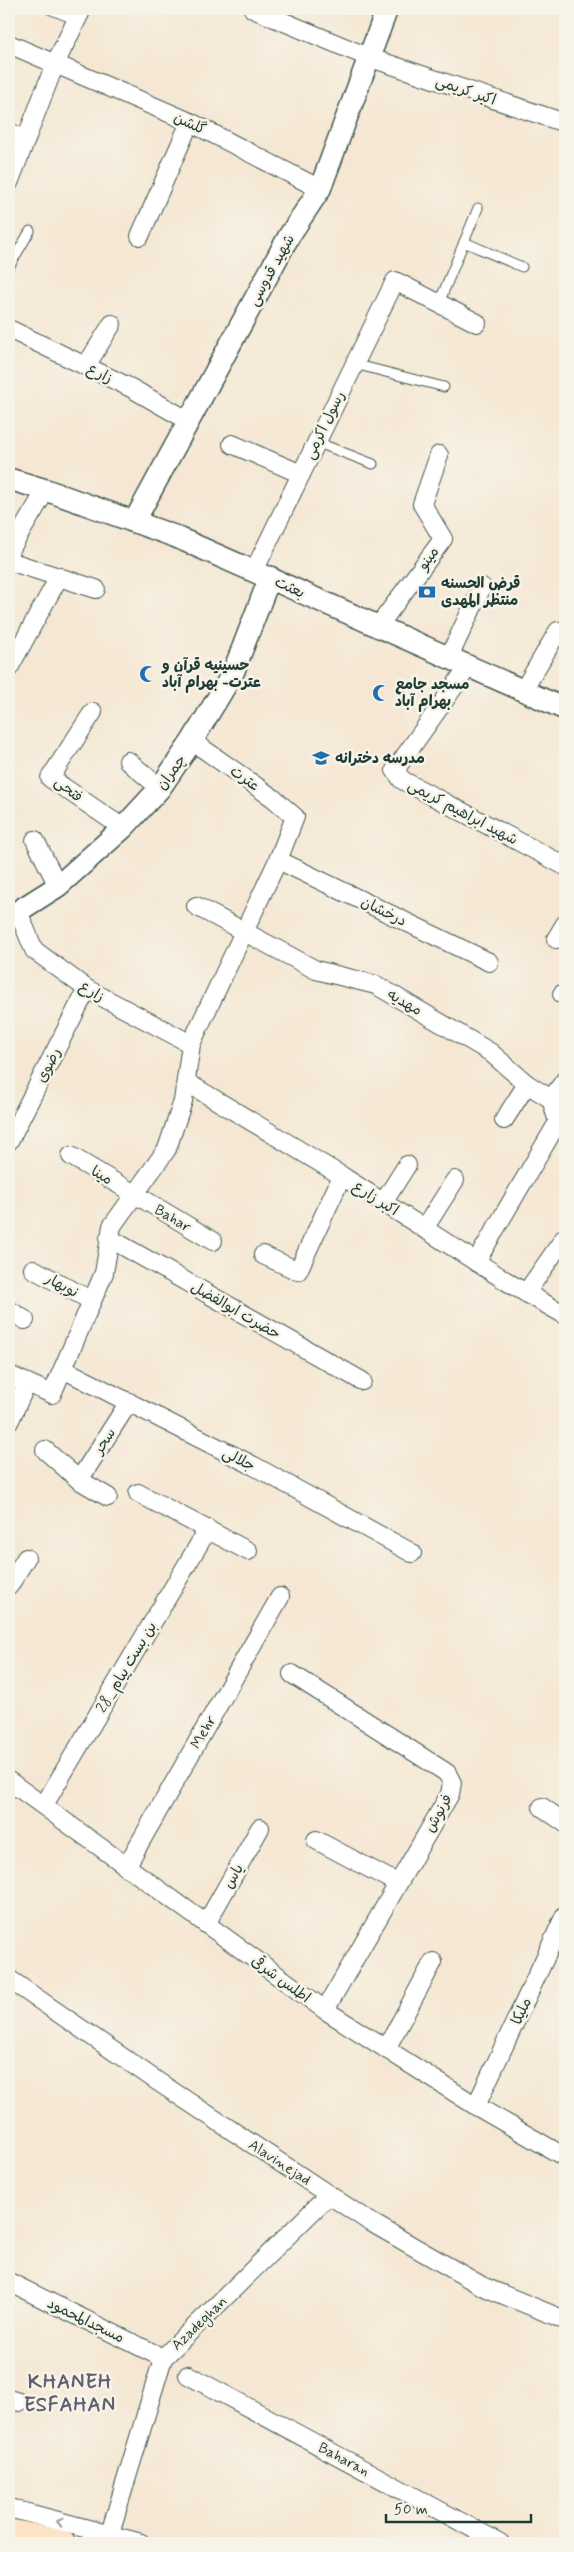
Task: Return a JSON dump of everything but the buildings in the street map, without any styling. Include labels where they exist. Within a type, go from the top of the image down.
[{"type":"main road","points":[[9,2531],[62,2543]]},
{"type":"street","name":"اکبر کریمی","points":[[253,9],[368,56],[565,123]]},
{"type":"street","name":"شهید قدوسی","points":[[134,522],[289,236],[320,189],[387,9]]},
{"type":"street","points":[[9,183],[55,64],[79,14]]},
{"type":"street","name":"گلشن","points":[[9,44],[190,122],[320,189]]},
{"type":"street","points":[[140,236],[190,122]]},
{"type":"street","points":[[9,132],[26,140]]},
{"type":"street","name":"رسول اکرمی","points":[[262,574],[301,474],[395,281],[439,303]]},
{"type":"street","points":[[439,303],[477,323]]},
{"type":"street","points":[[86,366],[112,324]]},
{"type":"street","name":"زارع","points":[[9,329],[86,366],[189,421]]},
{"type":"street","points":[[232,444],[301,474]]},
{"type":"street","name":"مینو","points":[[377,628],[443,539],[422,504],[439,455]]},
{"type":"street","name":"بعثت","points":[[9,479],[46,490],[174,536],[262,574],[377,628],[565,709]]},
{"type":"street","points":[[9,552],[46,490]]},
{"type":"street","points":[[9,561],[96,589]]},
{"type":"street","name":"چمران","points":[[13,914],[58,886],[123,828],[160,788],[192,742],[232,673],[262,574]]},
{"type":"street","points":[[9,668],[59,577]]},
{"type":"street","points":[[458,663],[482,587]]},
{"type":"street","points":[[523,691],[558,631]]},
{"type":"street","name":"شهید ابراهیم کریمی","points":[[458,663],[395,770],[402,780],[565,866]]},
{"type":"street","name":"فتحی","points":[[93,712],[50,778],[123,828]]},
{"type":"street","name":"عترت","points":[[192,742],[273,798],[295,817],[278,860]]},
{"type":"street","points":[[128,761],[160,788]]},
{"type":"street","points":[[35,840],[58,886]]},
{"type":"street","points":[[9,1375],[52,1394],[104,1273],[112,1226],[167,1149],[183,1102],[192,1044],[278,860]]},
{"type":"street","name":"درخشان","points":[[278,860],[489,962]]},
{"type":"street","name":"مهدیه","points":[[196,906],[316,970],[376,985],[490,1052],[527,1084],[551,1099]]},
{"type":"street","name":"زارع","points":[[13,914],[34,950],[87,989],[192,1044]]},
{"type":"street","points":[[556,939],[565,924]]},
{"type":"street","name":"رضوی","points":[[9,1141],[87,989]]},
{"type":"street","points":[[476,1262],[558,1122],[551,1099],[565,1080]]},
{"type":"street","name":"اکبر زارع","points":[[186,1082],[342,1176],[526,1293],[565,1315]]},
{"type":"street","points":[[504,1120],[527,1084]]},
{"type":"street","name":"مینا","points":[[71,1156],[134,1194]]},
{"type":"street","points":[[383,1203],[407,1165]]},
{"type":"street","points":[[263,1255],[298,1271],[342,1176]]},
{"type":"street","points":[[424,1228],[455,1180]]},
{"type":"street","name":"Bahar","points":[[134,1194],[213,1241]]},
{"type":"street","name":"حضرت ابوالفضل","points":[[110,1238],[362,1381]]},
{"type":"street","points":[[526,1293],[565,1238]]},
{"type":"street","name":"نوبهار","points":[[33,1269],[92,1301]]},
{"type":"street","points":[[9,1310],[25,1320]]},
{"type":"street","name":"جلالی","points":[[63,1369],[254,1466],[412,1553]]},
{"type":"street","points":[[9,1422],[26,1383]]},
{"type":"street","name":"سحر","points":[[79,1480],[129,1402]]},
{"type":"street","points":[[45,1450],[79,1480],[108,1497]]},
{"type":"street","points":[[138,1493],[248,1551]]},
{"type":"street","name":"بن بست پیام_28","points":[[44,1805],[208,1529]]},
{"type":"street","points":[[9,1586],[26,1558]]},
{"type":"street","name":"Mehr","points":[[126,1867],[280,1597]]},
{"type":"street","name":"فرنوش","points":[[292,1674],[447,1772],[452,1783],[450,1794],[325,2010]]},
{"type":"street","name":"اطلس شرقی","points":[[9,1781],[325,2010],[476,2106],[565,2157]]},
{"type":"street","points":[[542,1807],[565,1823]]},
{"type":"street","name":"یاس","points":[[206,1924],[260,1828]]},
{"type":"street","points":[[316,1840],[397,1883]]},
{"type":"street","name":"ملیکا","points":[[476,2106],[565,1916]]},
{"type":"street","points":[[386,2049],[433,1962]]},
{"type":"street","name":"Alavinejad","points":[[9,1979],[157,2081],[367,2220],[482,2286],[565,2320]]},
{"type":"street","name":"Azadeghan","points":[[108,2539],[163,2358],[330,2195]]},
{"type":"street","name":"مسجدالمحمود","points":[[9,2282],[163,2358]]},
{"type":"street","name":"Baharan","points":[[188,2375],[500,2543]]},
{"type":"street","points":[[9,2508],[108,2539],[141,2543]]},
{"type":"lane","points":[[49,9],[79,14]]},
{"type":"lane","points":[[439,303],[478,208]]},
{"type":"lane","points":[[9,267],[30,231]]},
{"type":"lane","points":[[464,242],[522,267]]},
{"type":"lane","points":[[354,364],[444,387]]},
{"type":"lane","points":[[316,442],[373,464]]},
{"type":"place","name":"قرض الحسنه منتظر المهدی","points":[[427,592]]},
{"type":"place","name":"حسینیه قرآن و عترت- بهرام آباد","points":[[148,674]]},
{"type":"place","name":"مسجد جامع بهرام آباد","points":[[381,693]]},
{"type":"place","name":"مدرسه دخترانه","points":[[321,758]]},
{"type":"district","name":"KHANEH ESFAHAN","points":[[70,2392]]}]
